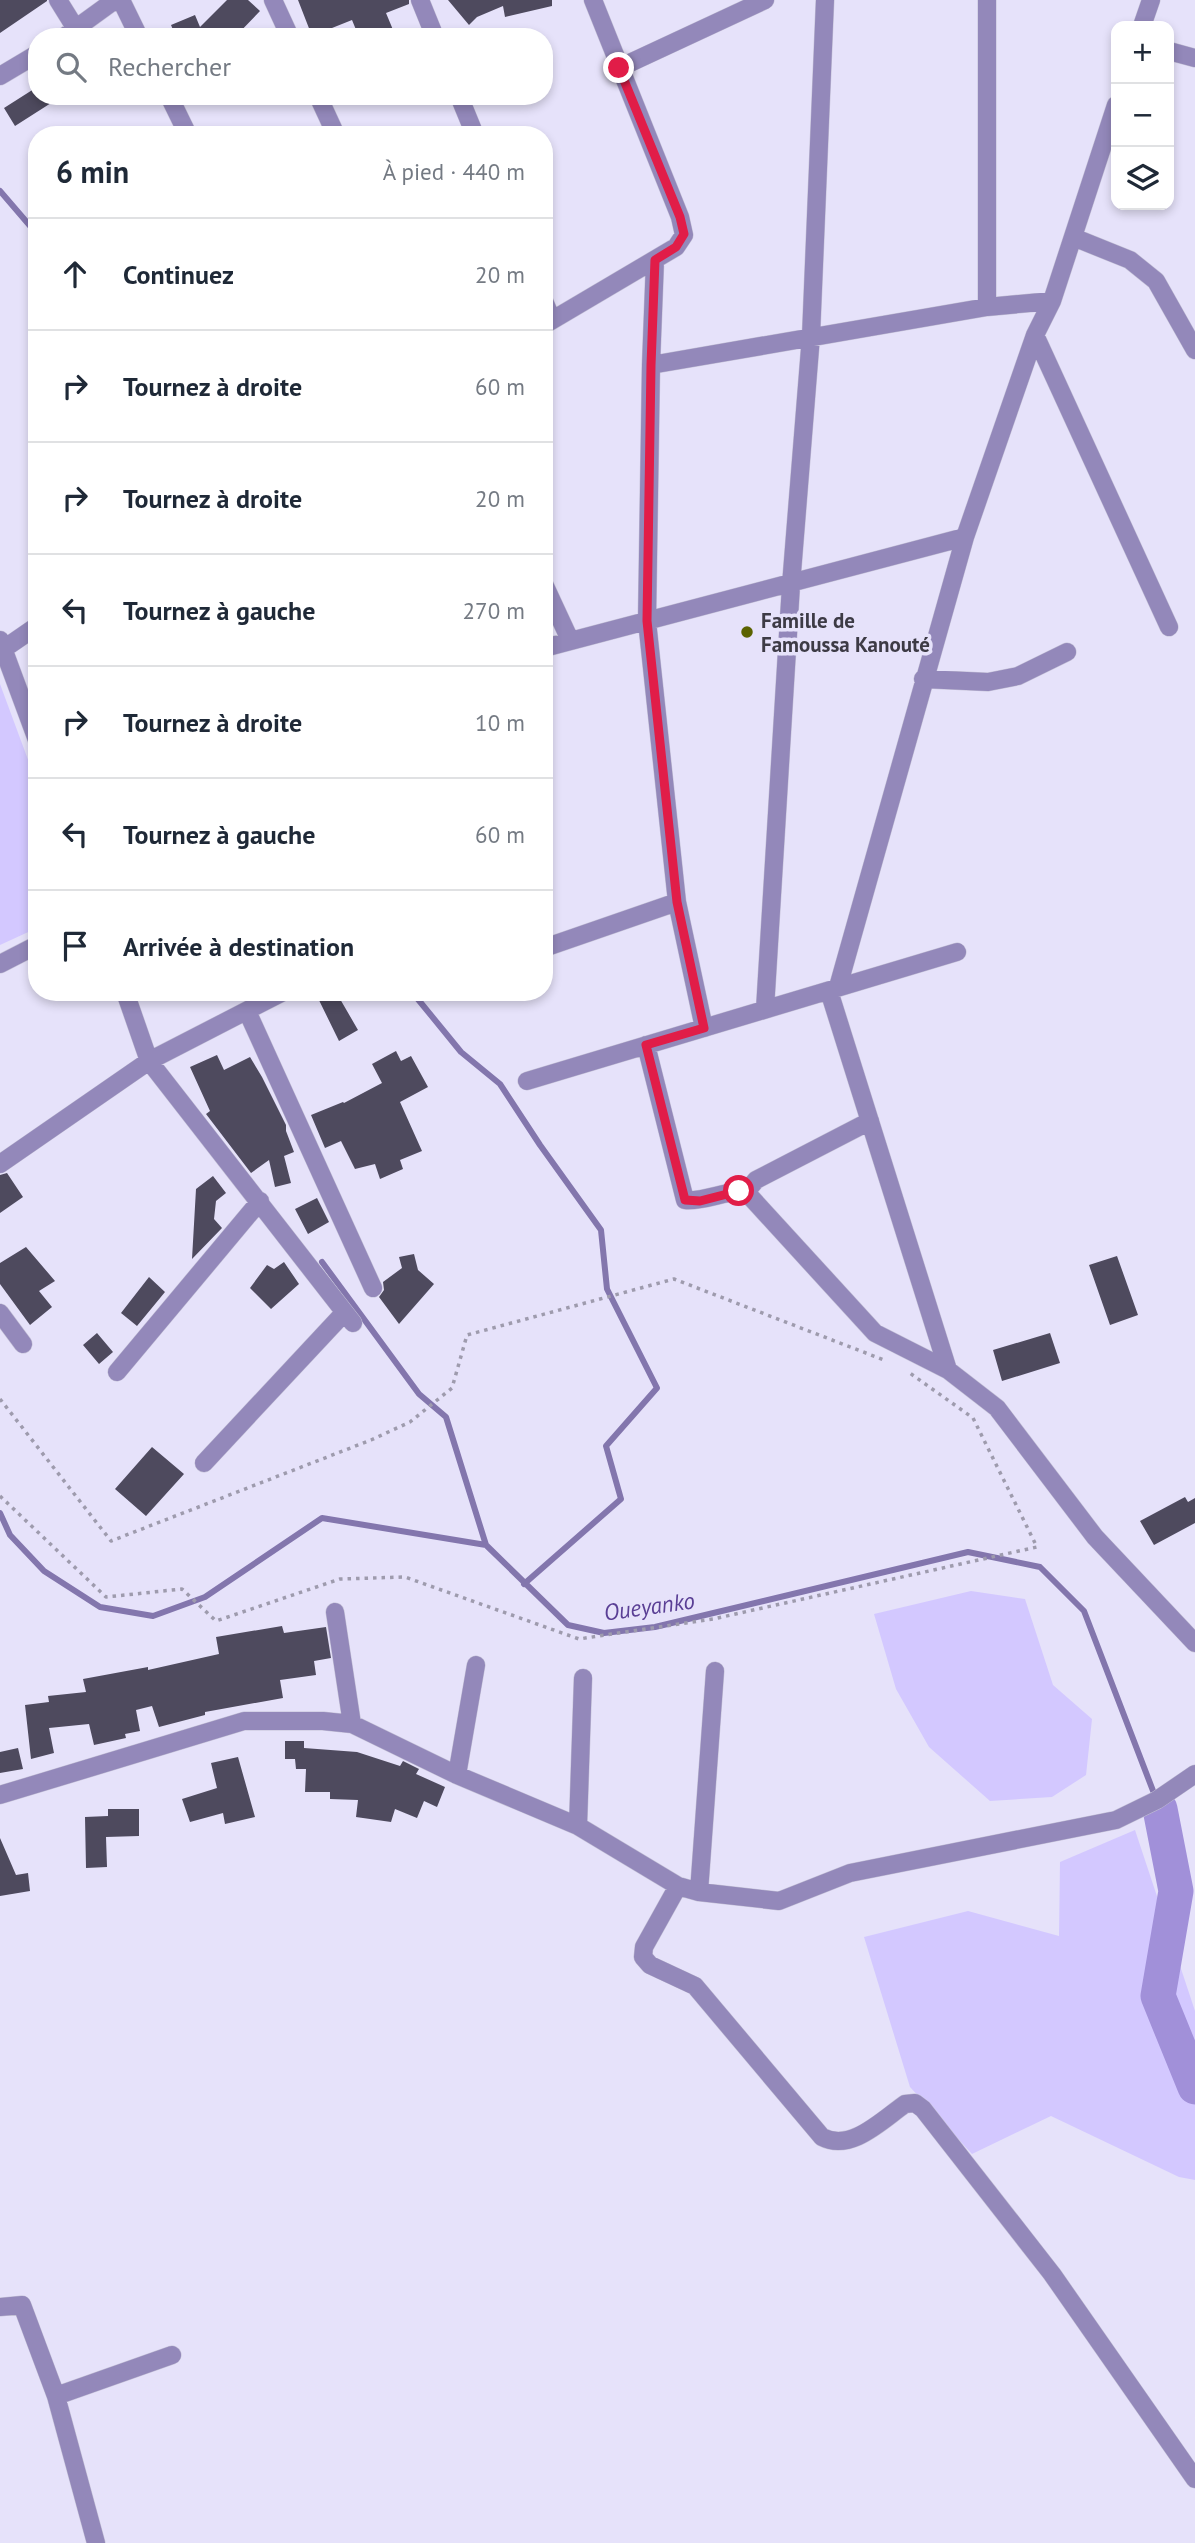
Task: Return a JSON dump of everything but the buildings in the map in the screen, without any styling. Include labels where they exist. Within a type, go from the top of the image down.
[{"type":"street","points":[[58,0],[68,28]]},
{"type":"street","points":[[77,28],[115,0]]},
{"type":"street","points":[[121,0],[135,28]]},
{"type":"street","points":[[273,0],[286,28]]},
{"type":"street","points":[[419,0],[431,28]]},
{"type":"street","points":[[553,320],[676,247],[684,234],[680,217],[593,0]]},
{"type":"street","points":[[619,68],[734,7],[765,0]]},
{"type":"street","points":[[765,1009],[791,584],[811,335],[825,0]]},
{"type":"street","points":[[987,0],[987,306]]},
{"type":"street","points":[[1144,21],[1151,0]]},
{"type":"street","points":[[1174,52],[1195,58]]},
{"type":"street","points":[[0,76],[28,59]]},
{"type":"street","points":[[173,105],[184,126]]},
{"type":"street","points":[[322,105],[332,126]]},
{"type":"street","points":[[463,105],[471,126]]},
{"type":"street","points":[[948,1370],[870,1121],[833,989],[965,537],[1035,335],[1052,301],[1111,120]]},
{"type":"street","points":[[1073,237],[1130,260],[1156,281],[1193,341]]},
{"type":"street","points":[[655,260],[647,621],[677,902],[704,1028]]},
{"type":"street","points":[[651,365],[987,306],[1052,301]]},
{"type":"street","points":[[1035,335],[1169,627]]},
{"type":"street","points":[[553,645],[965,537]]},
{"type":"street","points":[[553,603],[570,640]]},
{"type":"street","points":[[28,631],[2,644],[28,715]]},
{"type":"street","points":[[923,679],[988,682],[1018,676],[1067,652]]},
{"type":"street","points":[[553,945],[677,902]]},
{"type":"street","points":[[0,964],[28,950]]},
{"type":"street","points":[[527,1081],[957,952]]},
{"type":"street","points":[[128,1001],[149,1061],[349,1318],[204,1463]]},
{"type":"street","points":[[0,1164],[149,1061],[266,1001]]},
{"type":"street","points":[[247,1011],[373,1288]]},
{"type":"street","points":[[646,1045],[685,1200],[700,1201],[739,1191],[746,1192],[875,1333],[948,1370],[997,1408],[1095,1538],[1195,1643]]},
{"type":"street","points":[[746,1192],[756,1180],[870,1121]]},
{"type":"street","points":[[117,1372],[260,1201]]},
{"type":"street","points":[[0,1313],[23,1344]]},
{"type":"street","points":[[335,1612],[352,1724]]},
{"type":"street","points":[[457,1775],[476,1665]]},
{"type":"street","points":[[699,1892],[715,1671]]},
{"type":"street","points":[[578,1826],[583,1678]]},
{"type":"street","points":[[0,1795],[244,1721],[323,1721],[352,1724],[457,1775],[578,1826],[678,1886],[699,1892],[779,1901],[850,1873],[1116,1820],[1157,1800],[1195,1774]]},
{"type":"street","points":[[678,1886],[644,1947],[643,1957],[650,1965],[695,1986],[821,2137],[834,2143],[850,2141],[905,2105],[915,2104],[923,2109],[1052,2274],[1195,2479]]},
{"type":"street","points":[[0,2307],[22,2305],[56,2396],[96,2543]]},
{"type":"street","points":[[56,2396],[172,2355]]},
{"type":"path","points":[[0,1398],[111,1541],[371,1440],[410,1422],[452,1388],[467,1335],[674,1279],[886,1361]]},
{"type":"path","points":[[0,1496],[106,1597],[182,1590],[216,1621],[340,1579],[405,1577],[579,1639],[713,1619],[1037,1547],[973,1418],[899,1366]]},
{"type":"shaded area","points":[[0,684],[28,760],[28,932],[0,945]]},
{"type":"shaded area","points":[[971,1591],[1025,1599],[1053,1685],[1092,1719],[1086,1775],[1052,1797],[990,1801],[929,1747],[896,1689],[874,1614]]},
{"type":"shaded area","points":[[1135,1830],[1195,2011],[1195,2180],[1179,2177],[1051,2116],[972,2154],[910,2087],[864,1937],[968,1911],[1059,1936],[1060,1862]]},
{"type":"waterway","points":[[0,191],[28,224]]},
{"type":"waterway","points":[[419,1001],[461,1052],[500,1084],[601,1230],[607,1289],[657,1388],[606,1446],[621,1499],[524,1584]]},
{"type":"waterway","points":[[322,1262],[419,1394],[446,1417],[486,1545]]},
{"type":"waterway","name":"Oueyanko","points":[[0,1513],[10,1535],[44,1571],[100,1607],[153,1616],[205,1597],[322,1518],[486,1545],[568,1625],[604,1633],[655,1627],[968,1552],[1040,1567],[1084,1611],[1160,1809]]},
{"type":"waterway","points":[[1160,1809],[1176,1891],[1158,1996],[1195,2087]]},
{"type":"place","name":"Famille de Famoussa Kanouté","points":[[747,632]]},
{"type":"route","points":[[619,68],[680,217],[684,234],[676,247],[655,260],[647,621],[677,902],[704,1028],[646,1045],[685,1200],[700,1201],[739,1191]]}]
